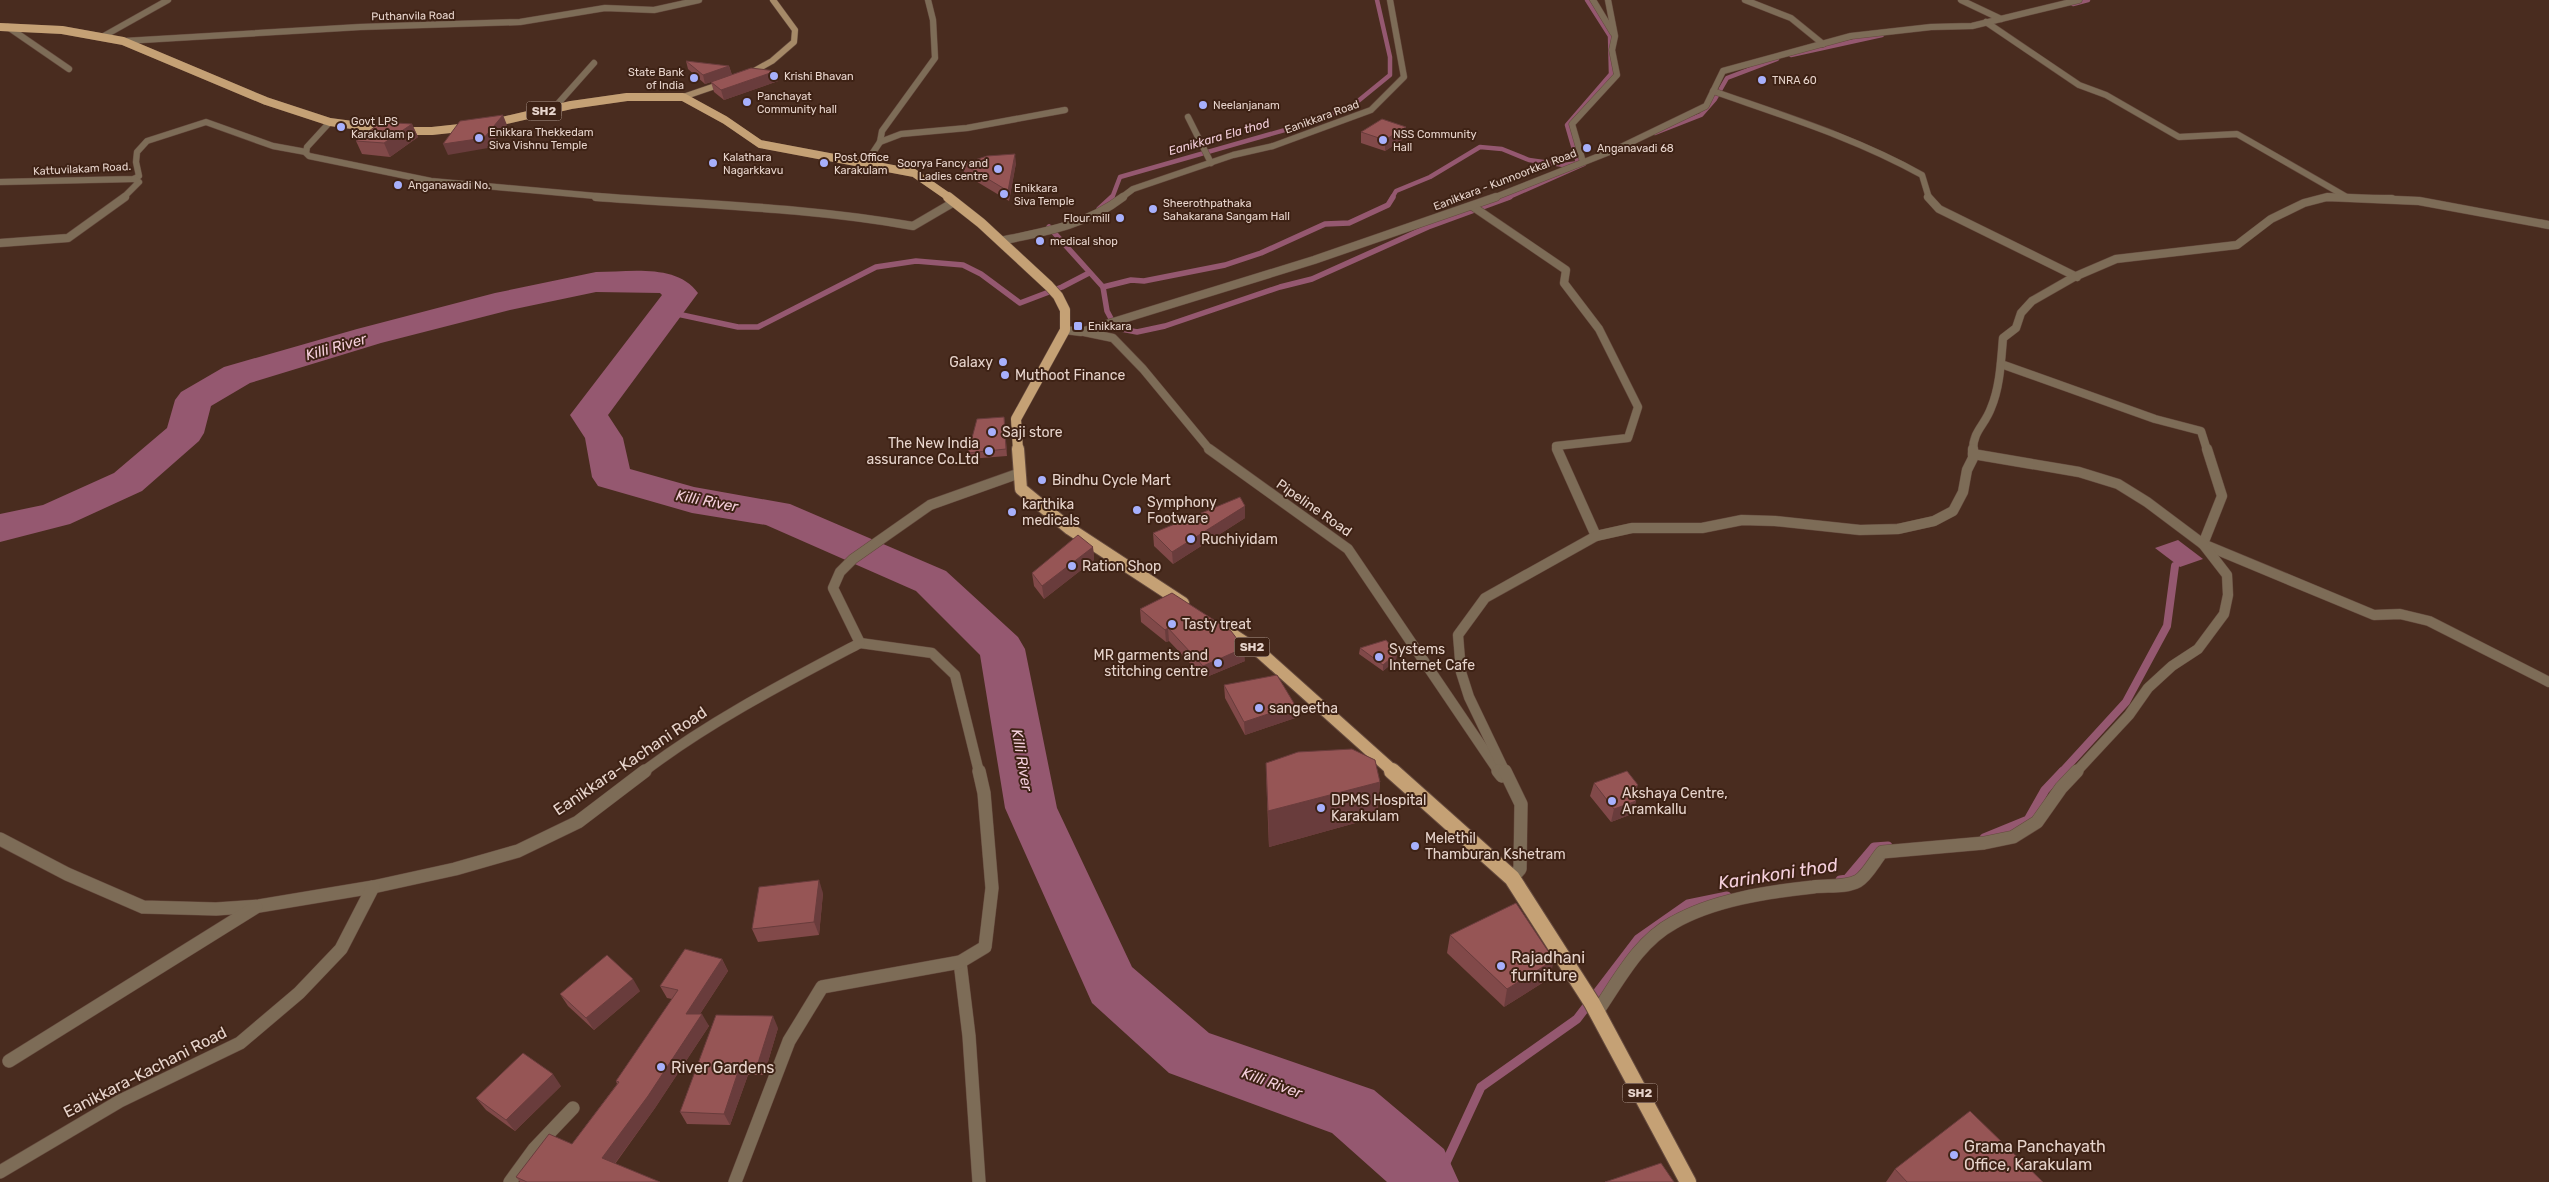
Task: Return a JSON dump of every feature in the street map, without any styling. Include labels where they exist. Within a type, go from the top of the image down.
[{"type":"main road","name":"SH2","points":[[4,27],[57,28],[125,41],[268,104],[347,127],[423,132],[496,122],[554,108],[627,96],[682,97],[726,120],[760,144],[914,173],[954,202],[1054,291],[1065,310],[1065,330]]},
{"type":"main road","points":[[1065,330],[1016,419],[1021,489],[1070,529],[1194,610]]},
{"type":"main road","name":"SH2","points":[[1211,621],[1261,653],[1512,878],[1592,1004],[1688,1182]]},
{"type":"street","points":[[102,37],[168,0]]},
{"type":"street","name":"Puthanvila Road","points":[[125,41],[360,27],[520,22],[605,8],[654,10],[699,0]]},
{"type":"street","points":[[742,77],[772,61],[794,42],[795,30],[773,0]]},
{"type":"street","points":[[866,164],[880,142],[882,131],[935,58],[933,20],[928,0]]},
{"type":"street","name":"Eanikkara Road","points":[[1000,242],[1054,230],[1106,210],[1133,189],[1211,162],[1273,146],[1371,110],[1404,77],[1390,0]]},
{"type":"street","points":[[1593,0],[1615,36]]},
{"type":"street","points":[[1582,162],[1572,124],[1617,75],[1612,50],[1615,36],[1608,0]]},
{"type":"street","points":[[1745,0],[1791,18],[1823,44]]},
{"type":"street","points":[[1961,0],[2001,19]]},
{"type":"street","name":"Eanikkara - Kunnoorkkal Road","points":[[1065,330],[1081,332],[1101,326],[1314,260],[1472,206],[1616,149],[1706,106],[1723,71],[1851,36],[1931,27],[1972,26],[2079,0]]},
{"type":"street","points":[[1986,22],[2079,85],[2106,95],[2179,137],[2237,134],[2348,198]]},
{"type":"street","points":[[4,27],[39,46],[57,64],[69,69]]},
{"type":"street","points":[[554,108],[594,63]]},
{"type":"street","points":[[682,97],[734,80]]},
{"type":"street","points":[[1713,91],[1810,125],[1896,160],[1922,175],[1929,199],[1939,209],[2077,277]]},
{"type":"street","points":[[880,142],[901,134],[967,128],[1065,110]]},
{"type":"street","points":[[1188,117],[1211,162]]},
{"type":"street","name":"Kattuvilakam Road.","points":[[0,182],[134,178],[139,176],[136,162],[137,152],[147,141],[206,122],[273,146],[306,152]]},
{"type":"street","points":[[329,123],[306,152],[309,156],[431,181],[598,197],[748,205],[862,217],[913,226],[954,202]]},
{"type":"street","points":[[0,243],[68,238],[129,194],[140,182],[134,178]]},
{"type":"street","points":[[1512,878],[1520,869],[1521,804],[1469,697],[1460,672],[1458,635],[1485,598],[1596,536],[1632,528],[1702,528],[1742,520],[1775,521],[1860,530],[1898,529],[1934,521],[1953,511],[1963,492],[1973,454],[1974,437],[1984,423],[1992,406],[2002,364],[2003,338],[2016,328],[2020,312],[2032,301],[2116,258],[2236,245],[2271,219],[2304,203],[2327,197],[2391,198],[2419,201],[2549,225]]},
{"type":"street","points":[[1472,206],[1566,270],[1564,283],[1599,330],[1638,407],[1628,438],[1556,446],[1596,536]]},
{"type":"street","name":"Pipeline Road","points":[[1081,332],[1113,338],[1143,369],[1210,450],[1348,549],[1521,804]]},
{"type":"street","points":[[2002,364],[2155,419],[2201,431],[2222,496],[2203,544]]},
{"type":"street","points":[[1592,1004],[1644,944],[1672,923],[1704,908],[1741,899],[1812,887],[1846,885],[1859,881],[1882,852],[1984,843],[2013,836],[2037,822],[2061,788],[2129,715],[2148,688],[2172,666],[2198,649],[2224,614],[2228,596],[2227,575],[2203,544],[2179,524],[2118,484],[2080,472],[1973,454]]},
{"type":"street","points":[[735,1182],[789,1041],[822,987],[960,962],[985,947],[992,888],[984,794],[955,675],[932,654],[860,643],[833,588],[840,572],[853,559],[930,505],[1020,472]]},
{"type":"street","points":[[2203,544],[2374,615],[2400,614],[2429,621],[2549,682]]},
{"type":"street","name":"Eanikkara-Kachani Road","points":[[0,1172],[120,1101],[240,1043],[299,993],[341,949],[372,887],[456,869],[518,850],[578,822],[669,752],[762,695],[860,643]]},
{"type":"street","points":[[0,839],[67,874],[142,907],[216,910],[259,906],[372,887]]},
{"type":"street","points":[[9,1061],[259,906]]},
{"type":"street","points":[[960,962],[969,1036],[979,1182]]},
{"type":"street","points":[[510,1182],[534,1149],[573,1108]]},
{"type":"shaded area","points":[[2178,540],[2203,559],[2180,567],[2155,548]]},
{"type":"building","points":[[686,61],[729,66],[703,75]]},
{"type":"building","points":[[751,68],[776,71],[721,90],[711,82]]},
{"type":"building","points":[[503,115],[484,138],[443,144],[460,121]]},
{"type":"building","points":[[1382,119],[1406,127],[1385,140],[1361,132]]},
{"type":"building","points":[[381,122],[412,124],[384,143],[356,141]]},
{"type":"building","points":[[1015,154],[1008,191],[963,164],[987,156]]},
{"type":"building","points":[[1004,417],[1006,449],[968,453],[977,419]]},
{"type":"building","points":[[1240,497],[1245,506],[1172,552],[1153,533]]},
{"type":"building","points":[[1078,535],[1093,547],[1042,586],[1032,573]]},
{"type":"building","points":[[1172,593],[1231,631],[1244,648],[1203,666],[1168,628],[1165,630],[1140,609]]},
{"type":"building","points":[[1386,640],[1397,653],[1383,665],[1360,648]]},
{"type":"building","points":[[1277,675],[1295,705],[1244,722],[1224,685]]},
{"type":"building","points":[[1352,749],[1375,760],[1380,782],[1268,811],[1266,763],[1298,752]]},
{"type":"building","points":[[1627,771],[1638,785],[1628,792],[1636,801],[1614,809],[1594,783]]},
{"type":"building","points":[[819,880],[814,922],[752,929],[759,887]]},
{"type":"building","name":"Rajadhani furniture","points":[[1516,903],[1554,960],[1507,989],[1450,935]]},
{"type":"building","points":[[685,949],[722,959],[686,1014],[702,1014],[648,1096],[602,1158],[660,1182],[527,1182],[516,1177],[549,1134],[572,1144],[619,1082],[616,1081],[678,990],[660,986]]},
{"type":"building","points":[[607,955],[633,979],[586,1018],[560,994]]},
{"type":"building","points":[[716,1015],[773,1016],[758,1063],[741,1063],[724,1114],[680,1112]]},
{"type":"building","points":[[523,1053],[553,1074],[506,1120],[476,1098]]},
{"type":"building","points":[[1970,1111],[2043,1182],[1907,1182],[1895,1169]]},
{"type":"building","points":[[1661,1163],[1674,1182],[1605,1182]]},
{"type":"waterway","name":"Eanikkara Ela thod","points":[[1112,198],[1120,177],[1313,122],[1352,106],[1390,75],[1390,57],[1377,0]]},
{"type":"waterway","points":[[1392,198],[1396,191],[1430,177],[1480,147],[1502,149],[1529,160],[1564,165],[1578,163],[1567,125],[1611,74],[1610,36],[1587,0]]},
{"type":"waterway","points":[[2073,4],[2088,0]]},
{"type":"waterway","points":[[1791,55],[1882,35]]},
{"type":"waterway","points":[[1655,133],[1701,115],[1715,99],[1727,78],[1777,59]]},
{"type":"waterway","points":[[1507,198],[1584,164]]},
{"type":"waterway","name":"Eanikkara Ela thod","points":[[1099,209],[1112,197]]},
{"type":"waterway","points":[[1103,287],[1131,280],[1144,281],[1225,265],[1261,253],[1325,224],[1349,223],[1388,205],[1393,197]]},
{"type":"waterway","points":[[1103,287],[1107,311],[1116,328],[1137,332],[1165,326],[1280,287],[1312,279],[1428,227],[1510,197]]},
{"type":"waterway","name":"Eanikkara Ela thod","points":[[1049,227],[1103,287]]},
{"type":"waterway","points":[[668,312],[738,327],[758,327],[876,267],[916,261],[963,265],[981,274],[1020,303],[1062,287],[1089,273]]},
{"type":"waterway","name":"Killi River","points":[[0,528],[55,515],[128,482],[185,433],[194,400],[237,375],[369,336],[507,300],[596,282],[668,283],[681,293],[589,415],[604,438],[612,477],[692,500],[775,513],[931,581],[1002,649],[1031,808],[1112,985],[1190,1054],[1352,1111],[1422,1171],[1427,1182]]},
{"type":"waterway","name":"Karinkoni thod","points":[[2062,772],[2126,702],[2167,626],[2175,566]]},
{"type":"waterway","name":"Karinkoni thod","points":[[1984,838],[2028,820],[2045,790],[2063,771]]},
{"type":"waterway","name":"Karinkoni thod","points":[[1840,880],[1847,879],[1874,847],[1888,846]]},
{"type":"waterway","name":"Karinkoni thod","points":[[1437,1182],[1481,1087],[1577,1019],[1638,939],[1688,904],[1727,896]]},
{"type":"place","name":"Krishi Bhavan","points":[[774,76]]},
{"type":"place","name":"State Bank of India","points":[[694,78]]},
{"type":"place","name":"TNRA 60","points":[[1762,80]]},
{"type":"place","name":"Panchayat Community hall","points":[[747,102]]},
{"type":"place","name":"Neelanjanam","points":[[1203,105]]},
{"type":"place","name":"Govt LPS Karakulam p","points":[[341,127]]},
{"type":"place","name":"Enikkara Thekkedam Siva Vishnu Temple","points":[[479,138]]},
{"type":"place","name":"NSS Community Hall","points":[[1383,140]]},
{"type":"place","name":"Anganavadi 68","points":[[1587,148]]},
{"type":"place","name":"Kalathara Nagarkkavu","points":[[713,163]]},
{"type":"place","name":"Post Office Karakulam","points":[[824,163]]},
{"type":"place","name":"Soorya Fancy and Ladies centre","points":[[998,169]]},
{"type":"place","name":"Anganawadi No.","points":[[398,185]]},
{"type":"place","name":"Enikkara Siva Temple","points":[[1004,194]]},
{"type":"place","name":"Sheerothpathaka Sahakarana Sangam Hall","points":[[1153,209]]},
{"type":"place","name":"Flour mill","points":[[1120,218]]},
{"type":"place","name":"medical shop","points":[[1040,241]]},
{"type":"place","name":"Enikkara","points":[[1078,326]]},
{"type":"place","name":"Galaxy","points":[[1003,362]]},
{"type":"place","name":"Muthoot Finance","points":[[1005,375]]},
{"type":"place","name":"Saji store","points":[[992,432]]},
{"type":"place","name":"The New India assurance Co.Ltd","points":[[989,451]]},
{"type":"place","name":"Bindhu Cycle Mart","points":[[1042,480]]},
{"type":"place","name":"Symphony Footware","points":[[1137,510]]},
{"type":"place","name":"karthika medicals","points":[[1012,512]]},
{"type":"place","name":"Ruchiyidam","points":[[1191,539]]},
{"type":"place","name":"Ration Shop","points":[[1072,566]]},
{"type":"place","name":"Tasty treat","points":[[1172,624]]},
{"type":"place","name":"Systems Internet Cafe","points":[[1379,657]]},
{"type":"place","name":"MR garments and stitching centre","points":[[1218,663]]},
{"type":"place","name":"sangeetha","points":[[1259,708]]},
{"type":"place","name":"Akshaya Centre, Aramkallu","points":[[1612,801]]},
{"type":"place","name":"DPMS Hospital Karakulam","points":[[1321,808]]},
{"type":"place","name":"Melethil Thamburan Kshetram","points":[[1415,846]]},
{"type":"place","name":"Rajadhani furniture","points":[[1501,966]]},
{"type":"place","name":"River Gardens","points":[[661,1067]]},
{"type":"place","name":"Grama Panchayath Office, Karakulam","points":[[1954,1155]]}]
